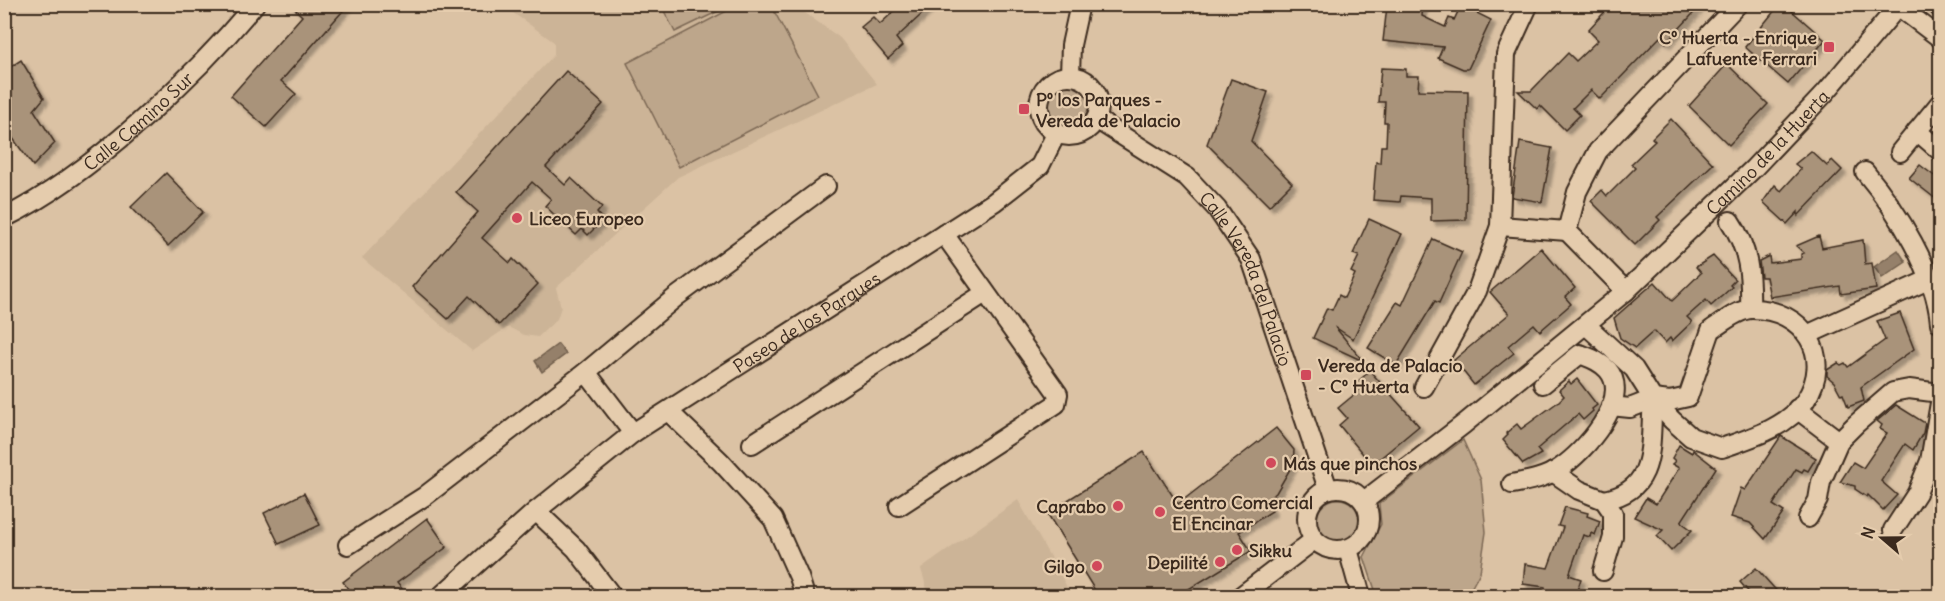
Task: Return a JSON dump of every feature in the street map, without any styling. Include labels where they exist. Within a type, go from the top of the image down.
[{"type":"street","name":"Calle Camino Sur","points":[[4,218],[38,202],[131,129],[231,33],[255,4]]},
{"type":"street","points":[[1070,75],[1071,45],[1080,4]]},
{"type":"street","points":[[1424,387],[1477,291],[1500,226],[1506,54],[1529,4]]},
{"type":"street","points":[[1567,231],[1576,192],[1598,152],[1738,4]]},
{"type":"street","points":[[1936,4],[1941,8]]},
{"type":"street","points":[[1899,5],[1941,38]]},
{"type":"street","name":"Camino de la Huerta","points":[[1364,501],[1464,424],[1626,291],[1753,169],[1825,93],[1899,5]]},
{"type":"street","points":[[1070,75],[1088,82],[1095,90],[1099,109],[1096,119],[1083,132],[1065,136],[1056,134],[1041,119],[1039,99],[1050,81],[1070,75]]},
{"type":"street","points":[[1900,152],[1941,103]]},
{"type":"street","name":"Calle Vereda del Palacio","points":[[1096,119],[1187,177],[1217,209],[1251,259],[1328,489]]},
{"type":"street","points":[[1917,131],[1941,151]]},
{"type":"street","name":"Paseo de los Parques","points":[[441,597],[536,511],[633,433],[994,201],[1040,166],[1056,134]]},
{"type":"street","points":[[1865,172],[1910,234],[1928,280],[1941,323]]},
{"type":"street","points":[[348,545],[425,496],[586,372],[676,297],[826,186]]},
{"type":"street","name":"Camino de la Huerta","points":[[1730,221],[1742,238],[1751,269],[1750,309]]},
{"type":"street","points":[[1500,226],[1567,231],[1626,291]]},
{"type":"street","points":[[899,506],[1056,404],[1058,393],[944,234]]},
{"type":"street","points":[[1809,334],[1928,280]]},
{"type":"street","points":[[752,444],[986,292]]},
{"type":"street","points":[[1586,325],[1634,369],[1653,399],[1691,437],[1722,448],[1774,427],[1805,402],[1815,380],[1817,357],[1809,334],[1784,315],[1750,309],[1711,330],[1688,397],[1670,401],[1653,399],[1630,408],[1611,406]]},
{"type":"street","points":[[1512,484],[1553,472],[1582,451],[1604,423],[1611,406],[1613,389],[1609,371],[1597,361],[1580,354],[1543,384]]},
{"type":"street","points":[[586,372],[633,433]]},
{"type":"street","points":[[1808,518],[1818,500],[1821,482],[1839,441],[1893,392],[1909,389],[1941,393]]},
{"type":"street","points":[[1553,472],[1579,490],[1604,500],[1618,498],[1634,489],[1642,476],[1652,443],[1653,399]]},
{"type":"street","points":[[1893,530],[1917,493],[1930,460],[1941,403]]},
{"type":"street","points":[[1797,409],[1839,441]]},
{"type":"street","points":[[669,412],[733,475],[772,519],[799,577],[805,597]]},
{"type":"street","points":[[1328,489],[1348,490],[1364,501],[1369,523],[1366,535],[1358,544],[1348,549],[1335,551],[1323,547],[1314,540],[1308,529],[1306,517],[1310,505],[1318,495],[1328,489]]},
{"type":"street","points":[[1603,571],[1613,537],[1613,513],[1604,500]]},
{"type":"street","points":[[536,511],[576,549],[612,597]]},
{"type":"street","points":[[1241,597],[1314,540]]},
{"type":"street","points":[[1348,549],[1361,597]]},
{"type":"shaded area","name":"Liceo Europeo","points":[[502,5],[794,5],[840,38],[877,84],[678,177],[556,288],[561,307],[557,319],[538,337],[524,335],[508,327],[472,351],[362,258],[554,55],[554,42]]},
{"type":"shaded area","points":[[661,5],[731,5],[675,32]]},
{"type":"shaded area","points":[[738,5],[771,5],[818,95],[679,167],[627,63]]},
{"type":"shaded area","points":[[1068,82],[1083,88],[1089,103],[1083,118],[1068,124],[1053,118],[1047,103],[1053,88]]},
{"type":"shaded area","points":[[1898,250],[1906,262],[1882,278],[1874,267]]},
{"type":"shaded area","points":[[558,344],[566,354],[542,372],[535,361]]},
{"type":"shaded area","points":[[1463,440],[1481,480],[1486,532],[1480,572],[1467,596],[1377,596],[1364,557],[1381,524],[1379,504]]},
{"type":"shaded area","points":[[1338,499],[1346,500],[1353,505],[1358,512],[1358,528],[1353,535],[1346,540],[1338,541],[1330,540],[1323,535],[1318,528],[1317,520],[1318,512],[1323,505],[1330,500]]},
{"type":"shaded area","points":[[1018,500],[1072,596],[929,596],[921,569]]},
{"type":"building","points":[[290,4],[349,4],[281,81],[296,94],[266,127],[231,96],[302,16]]},
{"type":"building","points":[[902,4],[933,4],[896,38],[902,46],[888,59],[861,27],[873,17],[880,24]]},
{"type":"building","points":[[1423,4],[1422,16],[1445,27],[1449,18],[1454,20],[1461,5],[1491,20],[1468,69],[1463,69],[1438,58],[1443,47],[1383,41],[1387,6]]},
{"type":"building","points":[[1612,4],[1702,4],[1666,43],[1660,37],[1600,99],[1591,90],[1573,108],[1580,115],[1565,130],[1540,105],[1537,109],[1518,91],[1531,91],[1568,53],[1576,61],[1598,40],[1588,30]]},
{"type":"building","points":[[1780,4],[1784,4],[1825,40],[1788,84],[1745,47]]},
{"type":"building","points":[[21,60],[44,98],[34,110],[55,143],[33,166],[4,126],[4,71]]},
{"type":"building","points":[[1727,64],[1768,104],[1729,145],[1689,106]]},
{"type":"building","points":[[1381,68],[1406,69],[1406,76],[1419,76],[1418,90],[1468,91],[1466,220],[1431,221],[1431,198],[1401,196],[1400,202],[1373,200],[1376,162],[1380,163],[1381,146],[1386,146],[1385,102],[1378,102]]},
{"type":"building","points":[[566,71],[603,104],[546,167],[565,185],[571,178],[602,207],[597,213],[603,220],[588,235],[582,229],[576,235],[545,206],[551,199],[532,182],[482,238],[510,263],[513,259],[538,284],[499,325],[469,296],[448,319],[412,287],[478,212],[456,192]]},
{"type":"building","points":[[1231,79],[1268,92],[1251,141],[1292,183],[1269,206],[1207,144]]},
{"type":"building","points":[[1671,119],[1713,164],[1657,217],[1660,220],[1635,245],[1591,201],[1602,190],[1607,196],[1635,168],[1631,164],[1655,141],[1652,138]]},
{"type":"building","points":[[1520,142],[1552,148],[1542,202],[1512,197]]},
{"type":"building","points":[[1811,151],[1827,166],[1832,160],[1842,170],[1798,216],[1798,212],[1787,224],[1763,202],[1775,185],[1781,191],[1801,169],[1795,164]]},
{"type":"building","points":[[1920,165],[1941,181],[1941,203],[1909,178]]},
{"type":"building","points":[[166,173],[203,212],[168,246],[131,207]]},
{"type":"building","points":[[1369,219],[1402,234],[1353,339],[1335,327],[1363,361],[1313,338],[1327,308],[1332,310],[1339,295],[1344,298],[1355,274],[1351,272],[1359,256],[1353,254]]},
{"type":"building","points":[[1819,236],[1822,248],[1863,240],[1865,264],[1872,263],[1876,289],[1841,294],[1840,286],[1770,297],[1766,277],[1761,277],[1759,261],[1769,256],[1770,263],[1801,259],[1801,254],[1804,253],[1796,246]]},
{"type":"building","points":[[1433,239],[1462,252],[1439,303],[1435,301],[1396,365],[1368,348],[1397,302],[1402,305]]},
{"type":"building","points":[[1541,248],[1575,288],[1565,297],[1571,304],[1540,331],[1534,324],[1508,346],[1514,353],[1474,385],[1454,360],[1509,314],[1490,292]]},
{"type":"building","points":[[1713,256],[1735,280],[1730,285],[1732,287],[1711,306],[1706,300],[1687,317],[1692,322],[1672,341],[1670,338],[1665,343],[1654,331],[1635,348],[1620,338],[1614,318],[1655,282],[1672,301],[1701,273],[1696,267]]},
{"type":"building","points":[[1900,313],[1914,349],[1861,387],[1864,401],[1848,407],[1843,394],[1841,395],[1834,382],[1827,376],[1827,370],[1838,363],[1841,365],[1845,363],[1848,367],[1885,340],[1877,321]]},
{"type":"building","points":[[1370,371],[1419,426],[1372,465],[1339,425],[1347,418],[1338,408],[1361,389],[1356,383]]},
{"type":"building","points":[[1577,379],[1597,405],[1583,420],[1578,414],[1537,449],[1541,454],[1523,464],[1503,440],[1508,435],[1506,433],[1517,424],[1521,429],[1558,402],[1564,396],[1559,390],[1569,381],[1571,384]]},
{"type":"building","points":[[1896,405],[1925,423],[1923,433],[1913,450],[1905,444],[1881,481],[1897,495],[1883,510],[1868,495],[1867,497],[1855,489],[1855,486],[1840,482],[1853,462],[1863,468],[1887,433],[1880,429],[1882,425],[1877,421]]},
{"type":"building","name":"Centro Comercial El Encinar","points":[[1276,428],[1294,450],[1293,464],[1276,493],[1266,500],[1272,511],[1239,532],[1251,551],[1187,590],[1191,597],[1099,597],[1047,513],[1144,452],[1178,504]]},
{"type":"building","points":[[1781,436],[1816,458],[1808,471],[1804,469],[1802,472],[1796,469],[1773,505],[1784,512],[1765,539],[1750,523],[1731,517],[1741,488],[1745,490]]},
{"type":"building","points":[[1679,445],[1692,453],[1693,450],[1716,468],[1681,522],[1692,530],[1671,551],[1657,536],[1663,530],[1634,517],[1646,498],[1656,504],[1679,468],[1672,464],[1675,461],[1672,458]]},
{"type":"building","points":[[304,493],[320,525],[279,544],[264,513]]},
{"type":"building","points":[[1565,507],[1588,513],[1587,516],[1600,521],[1595,535],[1591,533],[1590,537],[1583,535],[1569,575],[1581,579],[1575,597],[1565,597],[1559,592],[1545,590],[1545,587],[1523,584],[1525,564],[1548,568],[1563,527],[1558,526]]},
{"type":"building","points":[[427,518],[447,547],[397,583],[402,589],[392,597],[354,597],[343,582]]},
{"type":"building","points":[[1756,568],[1782,597],[1753,597],[1740,582]]},
{"type":"place","name":"Cº Huerta - Enrique Lafuente Ferrari","points":[[1829,47]]},
{"type":"place","name":"Pº los Parques - Vereda de Palacio","points":[[1024,109]]},
{"type":"place","name":"Liceo Europeo","points":[[517,218]]},
{"type":"place","name":"Vereda de Palacio - Cº Huerta","points":[[1306,375]]},
{"type":"place","name":"Más que pinchos","points":[[1271,463]]},
{"type":"place","name":"Caprabo","points":[[1118,506]]},
{"type":"place","name":"Centro Comercial El Encinar","points":[[1160,512]]},
{"type":"place","name":"Sikku","points":[[1237,550]]},
{"type":"place","name":"Depilité","points":[[1220,562]]},
{"type":"place","name":"Gilgo","points":[[1097,566]]}]
